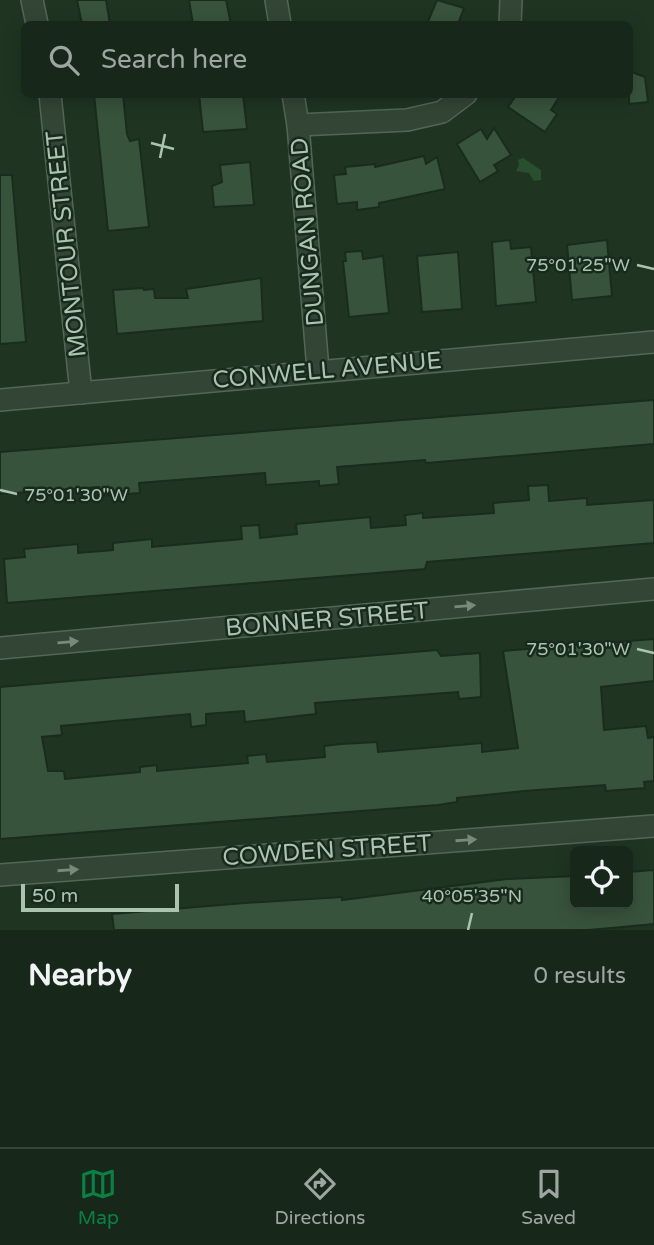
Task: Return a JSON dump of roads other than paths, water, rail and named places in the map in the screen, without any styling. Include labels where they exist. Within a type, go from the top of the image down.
[{"type":"street","points":[[32,0],[36,21]]},
{"type":"street","points":[[276,0],[280,21]]},
{"type":"street","points":[[510,21],[511,0]]},
{"type":"street","name":"MONTOUR STREET","points":[[50,98],[81,393]]},
{"type":"street","name":"DUNGAN ROAD","points":[[294,98],[318,370]]},
{"type":"street","points":[[298,125],[407,120],[442,112],[461,98]]},
{"type":"street","name":"CONWELL AVENUE","points":[[0,400],[654,342]]},
{"type":"street","name":"BONNER STREET","points":[[0,648],[654,589]]},
{"type":"street","name":"COWDEN STREET","points":[[0,875],[654,826]]}]
